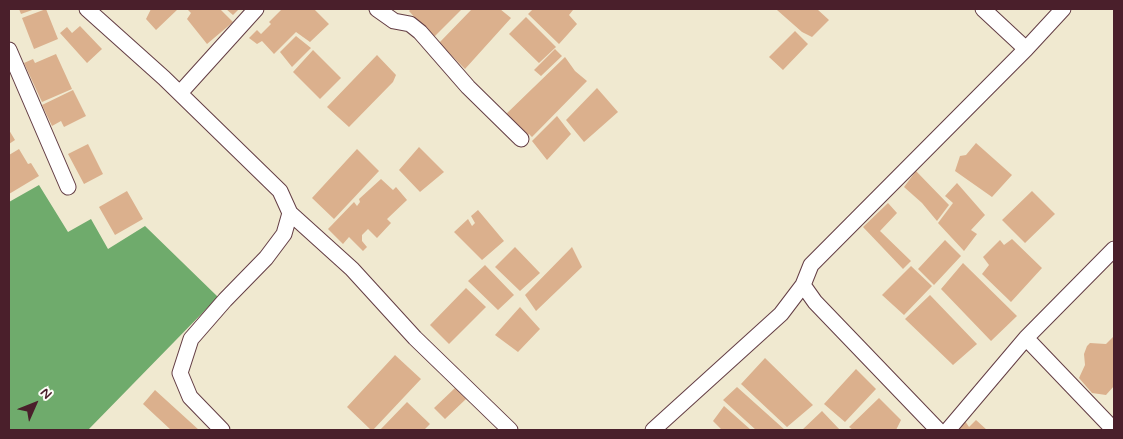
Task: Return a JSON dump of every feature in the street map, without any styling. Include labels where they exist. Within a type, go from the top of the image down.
[{"type":"street","points":[[87,9],[180,93],[280,190],[290,212],[352,269],[415,338],[510,430]]},
{"type":"street","points":[[180,93],[256,9]]},
{"type":"street","points":[[377,9],[394,21],[410,24],[420,32],[468,88],[521,139]]},
{"type":"street","points":[[983,9],[1026,49]]},
{"type":"street","points":[[653,430],[781,314],[803,285],[811,265],[1026,49],[1063,9]]},
{"type":"street","points":[[9,50],[68,187]]},
{"type":"street","points":[[222,430],[190,397],[180,373],[191,339],[266,258],[284,234],[290,212]]},
{"type":"street","points":[[948,430],[1026,338],[1114,249]]},
{"type":"street","points":[[803,285],[816,302],[938,430]]},
{"type":"street","points":[[1026,338],[1114,430]]},
{"type":"green space","points":[[39,185],[68,232],[91,219],[108,249],[145,226],[218,297],[88,430],[9,430],[9,202]]},
{"type":"building","points":[[19,9],[35,9],[21,14]]},
{"type":"building","points":[[46,9],[58,39],[34,49],[22,18]]},
{"type":"building","points":[[151,9],[178,9],[156,30],[146,19]]},
{"type":"building","points":[[187,9],[220,9],[233,22],[207,44],[187,19],[191,13]]},
{"type":"building","points":[[226,9],[239,9],[233,15]]},
{"type":"building","points":[[282,9],[314,9],[329,24],[310,42],[296,32],[274,54],[262,41],[257,44],[249,38],[257,30],[261,34],[271,24],[269,22]]},
{"type":"building","points":[[411,9],[462,9],[433,38],[409,11]]},
{"type":"building","points":[[472,9],[500,9],[511,18],[465,69],[439,43]]},
{"type":"building","points":[[533,9],[572,9],[569,15],[577,24],[559,44],[528,14]]},
{"type":"building","points":[[817,9],[829,20],[812,37],[802,32],[777,10]]},
{"type":"building","points":[[526,17],[556,47],[539,63],[509,34]]},
{"type":"building","points":[[80,26],[102,49],[87,63],[60,33],[67,27],[72,33]]},
{"type":"building","points":[[795,31],[808,44],[783,70],[769,57]]},
{"type":"building","points":[[296,36],[311,48],[292,67],[280,52]]},
{"type":"building","points":[[555,49],[562,56],[541,76],[534,70]]},
{"type":"building","points":[[313,50],[341,78],[320,99],[293,72]]},
{"type":"building","points":[[56,54],[72,89],[42,102],[24,63],[33,59],[35,63]]},
{"type":"building","points":[[377,55],[396,75],[393,82],[349,127],[327,107]]},
{"type":"building","points":[[565,57],[575,71],[587,81],[532,137],[529,134],[526,138],[503,117]]},
{"type":"building","points":[[597,88],[618,112],[584,142],[566,120]]},
{"type":"building","points":[[73,90],[86,116],[64,127],[61,121],[52,126],[42,105]]},
{"type":"building","points":[[557,116],[571,134],[547,160],[532,141]]},
{"type":"building","points":[[9,130],[15,140],[9,144]]},
{"type":"building","points":[[976,143],[1012,175],[992,197],[955,171],[960,156],[966,155]]},
{"type":"building","points":[[88,144],[103,174],[84,184],[68,154]]},
{"type":"building","points":[[419,147],[444,172],[420,192],[399,170]]},
{"type":"building","points":[[19,149],[28,164],[31,163],[39,176],[9,194],[9,155]]},
{"type":"building","points":[[357,149],[379,171],[334,219],[312,198]]},
{"type":"building","points":[[916,171],[949,205],[937,221],[922,203],[904,187]]},
{"type":"building","points":[[381,179],[393,190],[396,187],[407,200],[387,219],[391,223],[377,238],[368,229],[362,235],[362,241],[367,247],[363,251],[349,237],[343,244],[328,229],[354,202],[357,206],[360,202],[359,199]]},
{"type":"building","points":[[957,183],[985,215],[971,230],[977,234],[964,251],[938,223],[953,203],[945,196]]},
{"type":"building","points":[[127,191],[143,219],[115,235],[99,207]]},
{"type":"building","points":[[1032,191],[1055,214],[1025,243],[1002,220]]},
{"type":"building","points":[[888,203],[897,213],[880,231],[911,261],[903,269],[863,227]]},
{"type":"building","points":[[478,210],[504,241],[482,260],[454,232],[468,219],[472,226],[475,223],[471,216]]},
{"type":"building","points":[[1012,239],[1042,268],[1011,302],[982,274],[989,265],[983,257],[1000,240],[1004,245]]},
{"type":"building","points":[[945,240],[961,256],[934,285],[918,269]]},
{"type":"building","points":[[515,247],[540,273],[520,291],[495,267]]},
{"type":"building","points":[[572,247],[582,267],[536,311],[525,295]]},
{"type":"building","points":[[963,263],[1017,316],[991,341],[941,289]]},
{"type":"building","points":[[485,265],[514,295],[498,310],[468,281]]},
{"type":"building","points":[[911,266],[932,286],[904,315],[882,295]]},
{"type":"building","points":[[466,288],[486,307],[449,344],[430,325]]},
{"type":"building","points":[[930,295],[977,344],[953,365],[905,319]]},
{"type":"building","points":[[520,307],[540,329],[518,352],[495,335]]},
{"type":"building","points":[[1114,336],[1114,386],[1106,395],[1092,393],[1079,378],[1085,365],[1084,354],[1087,346],[1090,343],[1106,344]]},
{"type":"building","points":[[395,355],[421,379],[371,430],[347,407]]},
{"type":"building","points":[[765,358],[813,405],[787,427],[741,384]]},
{"type":"building","points":[[856,369],[876,389],[845,422],[824,404]]},
{"type":"building","points":[[737,387],[785,430],[756,430],[723,400]]},
{"type":"building","points":[[455,388],[466,399],[445,419],[434,408]]},
{"type":"building","points":[[155,390],[199,430],[171,430],[143,404]]},
{"type":"building","points":[[879,398],[901,420],[896,430],[853,430],[849,427]]},
{"type":"building","points":[[407,402],[430,424],[424,430],[380,430]]},
{"type":"building","points":[[724,406],[751,430],[722,430],[713,421]]},
{"type":"building","points":[[822,411],[840,430],[802,430]]},
{"type":"building","points":[[976,420],[987,430],[960,430],[959,428],[965,421],[969,427]]}]
